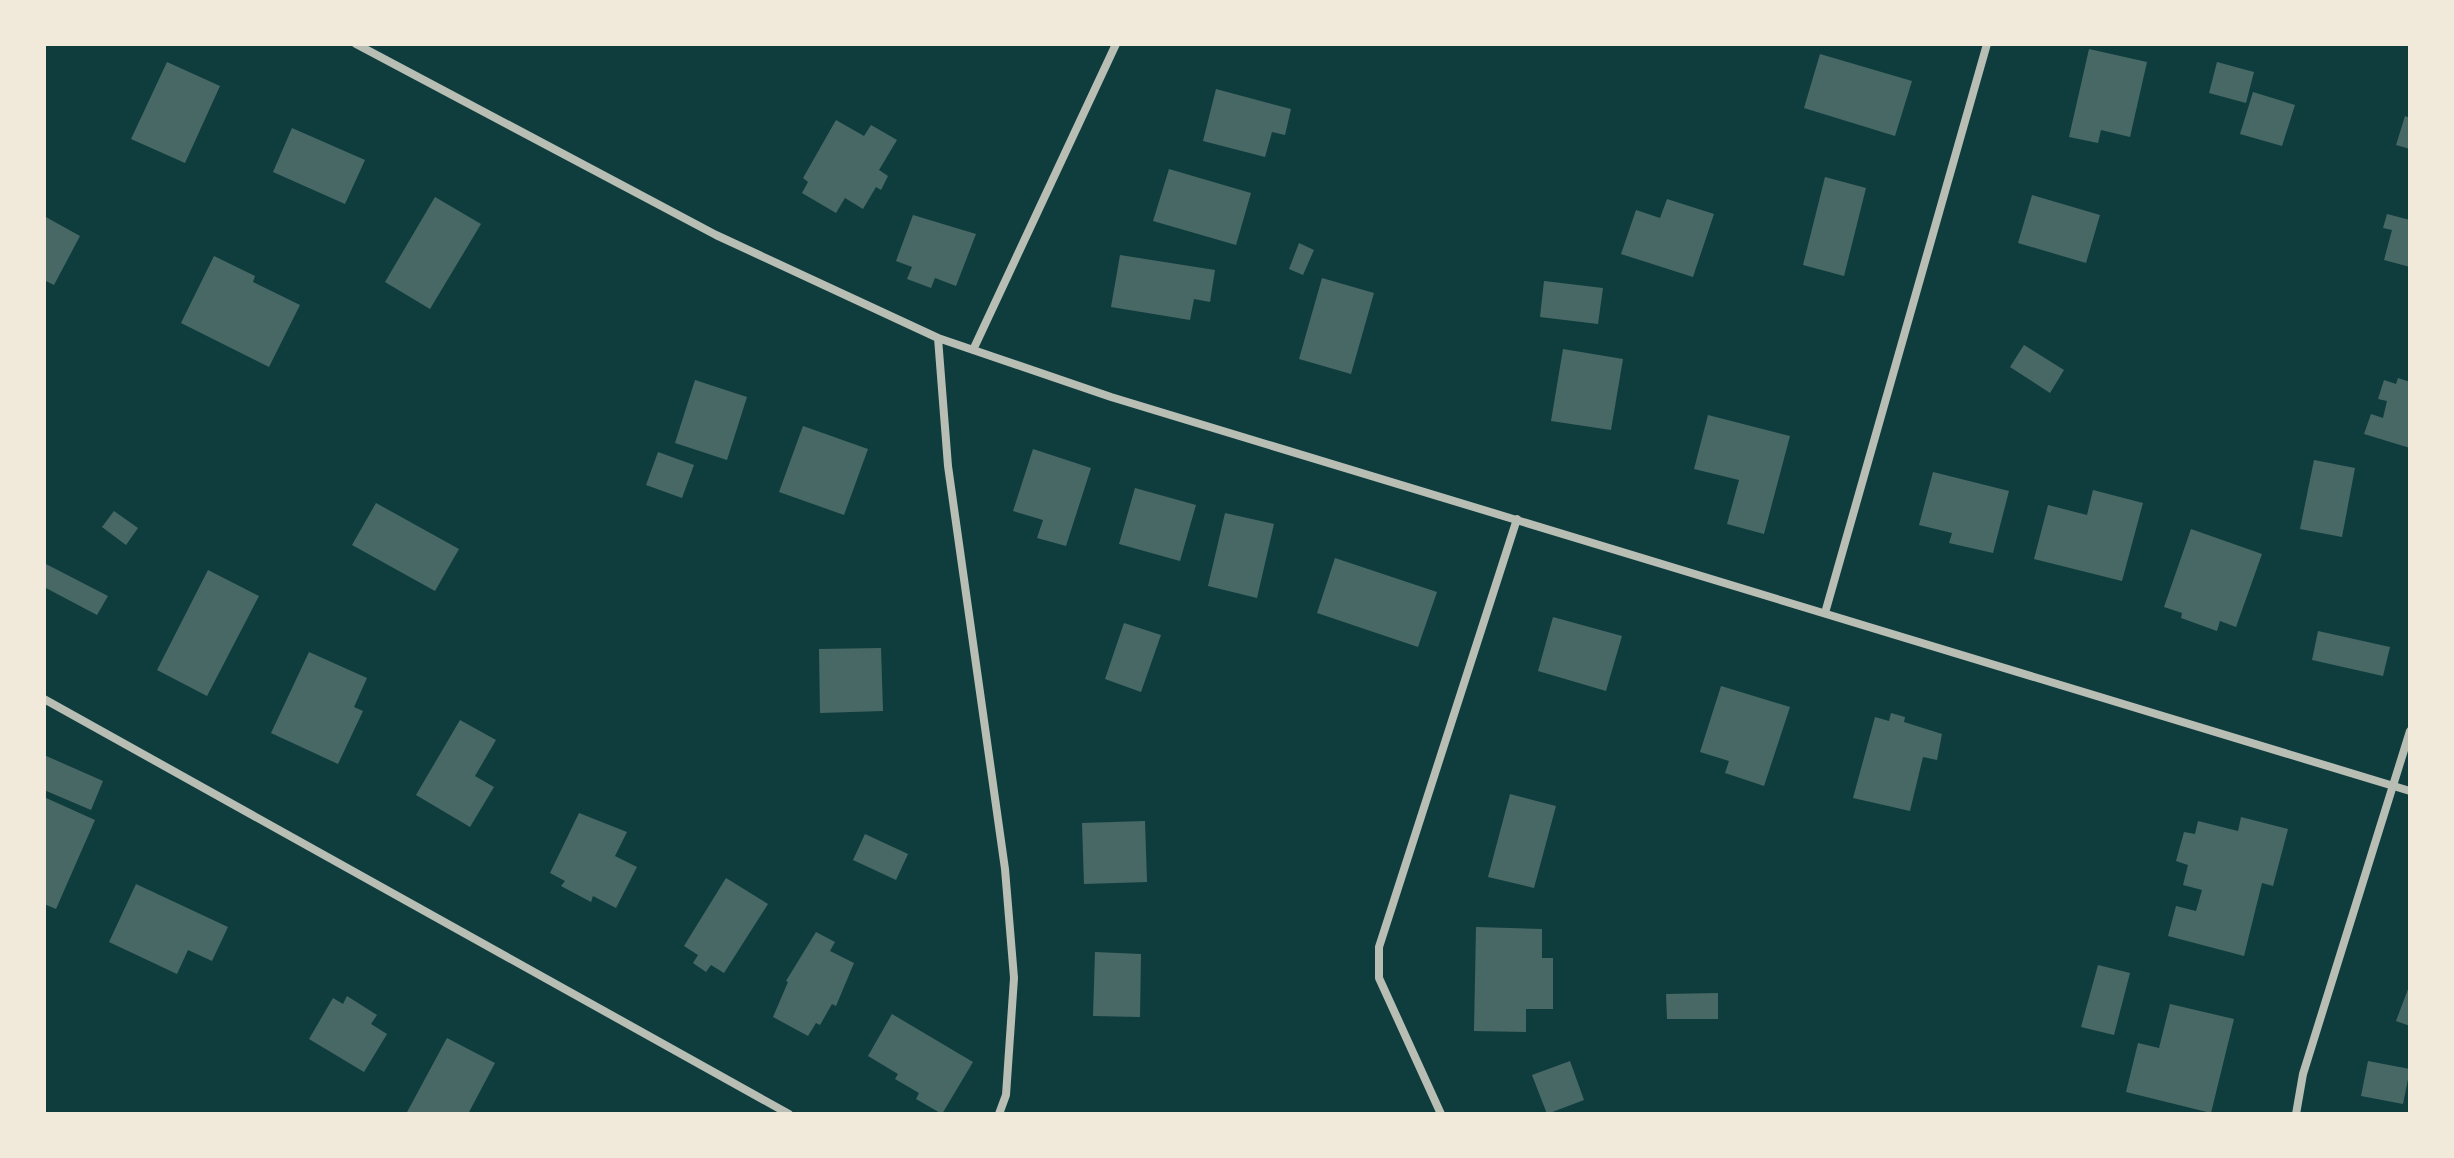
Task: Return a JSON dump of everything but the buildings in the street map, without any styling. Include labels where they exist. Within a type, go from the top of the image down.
[{"type":"street","points":[[356,44],[369,47],[716,235],[938,338],[1111,397],[2410,791]]},
{"type":"street","points":[[973,350],[1116,44]]},
{"type":"street","points":[[1825,613],[1987,44]]},
{"type":"street","points":[[938,338],[948,466],[1009,916],[1014,978],[1006,1095],[999,1114]]},
{"type":"street","points":[[1441,1114],[1379,978],[1379,947],[1517,519]]},
{"type":"street","points":[[44,699],[789,1114]]},
{"type":"street","points":[[2296,1114],[2303,1074],[2410,731]]}]
